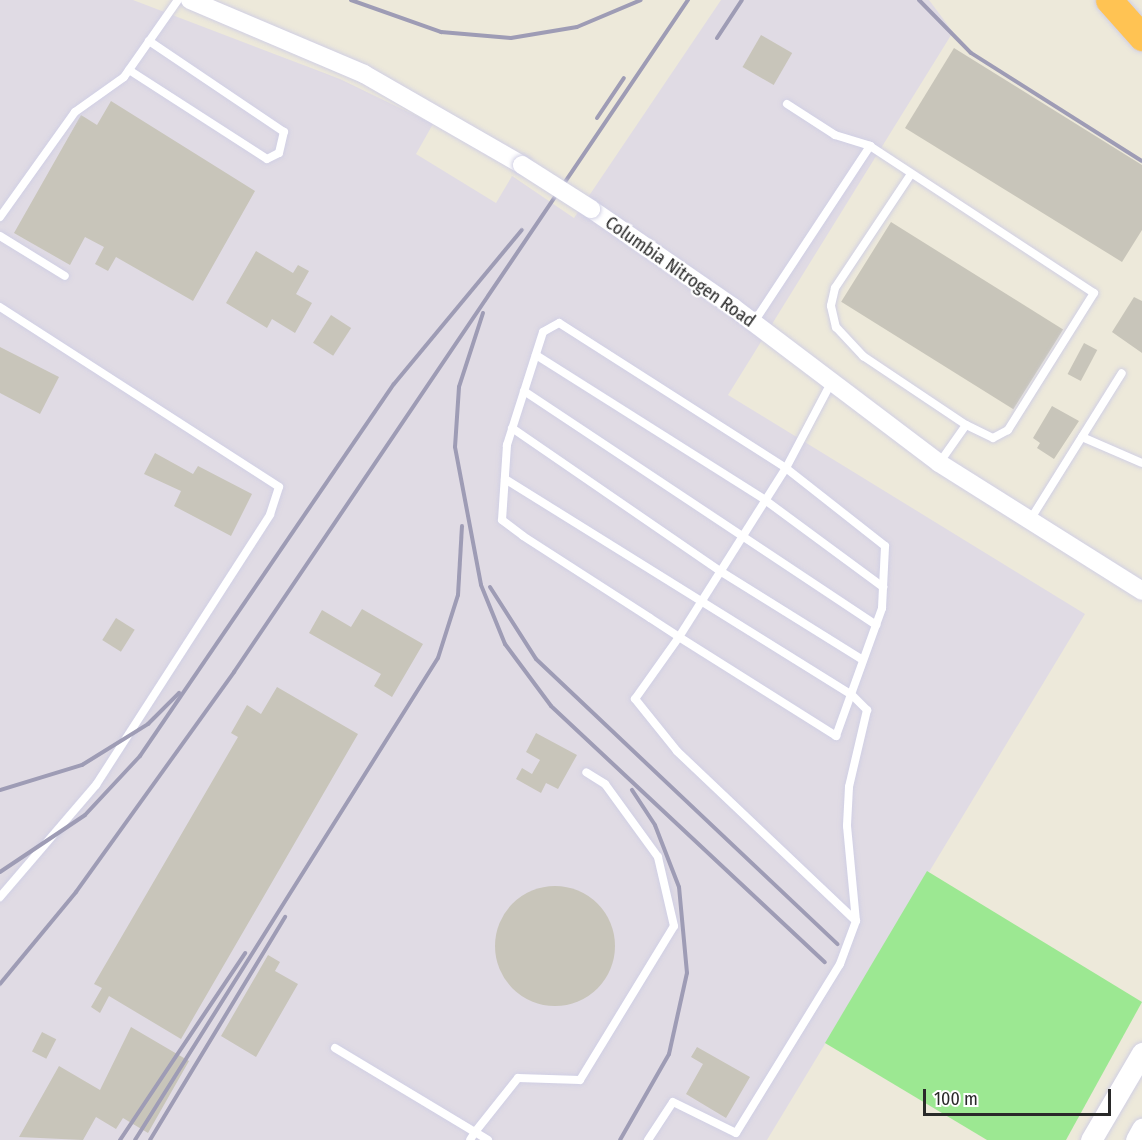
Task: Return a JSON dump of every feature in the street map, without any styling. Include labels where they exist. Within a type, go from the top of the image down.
[{"type":"highway","points":[[1109,0],[1142,37]]},
{"type":"main road","points":[[1091,1140],[1142,1053]]},
{"type":"main road","points":[[1136,1140],[1142,1129]]},
{"type":"street","name":"Columbia Nitrogen Road","points":[[190,0],[373,78],[522,165],[591,209],[754,322],[939,463],[1142,591]]},
{"type":"lane","points":[[0,217],[75,112],[111,89],[129,70],[178,0]]},
{"type":"lane","points":[[129,70],[267,159],[279,153],[284,132],[148,41]]},
{"type":"lane","points":[[787,104],[835,135],[870,146],[1094,293],[1008,430],[993,438],[966,425],[863,356],[836,327],[833,316],[835,288],[911,174]]},
{"type":"lane","points":[[754,322],[870,146]]},
{"type":"lane","points":[[0,236],[65,276]]},
{"type":"lane","points":[[0,307],[279,487],[270,515],[96,785],[0,897]]},
{"type":"lane","points":[[559,323],[786,468],[885,546],[883,587],[876,626],[836,736],[502,520],[512,428],[524,391],[543,332],[559,323]]},
{"type":"lane","points":[[536,355],[765,500],[883,587]]},
{"type":"lane","points":[[1030,521],[1122,373]]},
{"type":"lane","points":[[832,382],[786,468],[679,636],[635,699],[677,752],[856,921]]},
{"type":"lane","points":[[524,391],[741,539],[876,626]]},
{"type":"lane","points":[[939,463],[966,425]]},
{"type":"lane","points":[[512,428],[720,571],[863,660]]},
{"type":"lane","points":[[1082,436],[1142,463]]},
{"type":"lane","points":[[505,479],[851,694],[867,710],[849,787],[847,826],[856,921],[840,964],[736,1133],[673,1102],[648,1140]]},
{"type":"lane","points":[[470,1140],[518,1078],[580,1080],[674,926],[658,857],[604,784],[586,772]]},
{"type":"lane","points":[[335,1048],[488,1140]]},
{"type":"shaded area","points":[[0,0],[133,0],[340,79],[433,124],[416,154],[496,203],[512,176],[574,218],[721,0],[929,0],[953,32],[728,395],[1085,614],[767,1140],[0,1140]]},
{"type":"green space","points":[[927,871],[1142,1002],[1066,1140],[987,1140],[825,1043]]},
{"type":"building","points":[[761,35],[792,53],[774,85],[742,67]]},
{"type":"building","points":[[954,48],[1142,165],[1142,230],[1122,262],[905,128]]},
{"type":"building","points":[[111,101],[255,191],[193,301],[116,257],[108,271],[95,264],[104,247],[85,237],[70,265],[14,233],[81,115],[97,125]]},
{"type":"building","points":[[891,222],[1063,330],[1013,409],[841,302]]},
{"type":"building","points":[[256,251],[293,273],[298,265],[309,271],[296,294],[312,303],[295,333],[272,319],[267,328],[226,303]]},
{"type":"building","points":[[1134,297],[1142,301],[1142,353],[1112,332]]},
{"type":"building","points":[[331,315],[351,328],[333,356],[313,343]]},
{"type":"building","points":[[1084,343],[1097,350],[1081,381],[1068,374]]},
{"type":"building","points":[[0,347],[59,377],[40,414],[0,393]]},
{"type":"building","points":[[1052,406],[1079,421],[1054,459],[1037,448],[1040,443],[1033,438]]},
{"type":"building","points":[[155,453],[193,474],[198,466],[252,494],[231,536],[174,506],[181,491],[144,474]]},
{"type":"building","points":[[362,609],[423,644],[392,697],[374,686],[381,674],[309,633],[322,610],[351,627]]},
{"type":"building","points":[[116,618],[135,630],[121,652],[102,640]]},
{"type":"building","points":[[277,687],[358,734],[181,1039],[109,996],[100,1013],[91,1007],[102,988],[94,984],[238,737],[231,733],[247,705],[261,714]]},
{"type":"building","points":[[536,733],[577,755],[558,789],[546,783],[541,793],[516,779],[522,768],[532,774],[540,760],[526,752]]},
{"type":"building","points":[[555,886],[578,891],[597,904],[610,923],[615,946],[610,969],[597,988],[578,1001],[555,1006],[532,1001],[513,988],[500,969],[495,946],[500,923],[513,904],[532,891]]},
{"type":"building","points":[[268,955],[280,962],[275,971],[298,984],[256,1057],[221,1036]]},
{"type":"building","points":[[131,1027],[189,1061],[148,1133],[123,1118],[116,1129],[96,1117],[83,1140],[19,1137],[59,1066],[100,1090]]},
{"type":"building","points":[[42,1032],[56,1039],[46,1059],[32,1052]]},
{"type":"building","points":[[697,1047],[750,1077],[726,1118],[686,1094],[703,1064],[691,1057]]},
{"type":"railway","points":[[351,0],[441,32],[511,38],[577,27],[641,0]]},
{"type":"railway","points":[[0,984],[76,892],[234,672],[688,0]]},
{"type":"railway","points":[[717,38],[742,0]]},
{"type":"railway","points":[[919,0],[971,53],[1142,161]]},
{"type":"railway","points":[[597,118],[624,78]]},
{"type":"railway","points":[[0,872],[85,815],[140,756],[394,384],[522,230]]},
{"type":"railway","points":[[483,313],[459,387],[455,447],[481,585],[505,644],[551,706],[825,962]]},
{"type":"railway","points":[[135,1140],[438,658],[458,595],[462,526]]},
{"type":"railway","points":[[490,587],[536,659],[837,944]]},
{"type":"railway","points":[[0,790],[82,765],[148,724],[179,693]]},
{"type":"railway","points":[[620,1140],[669,1054],[687,973],[679,887],[655,825],[632,790]]},
{"type":"railway","points":[[150,1140],[285,917]]},
{"type":"railway","points":[[120,1140],[245,953]]}]
